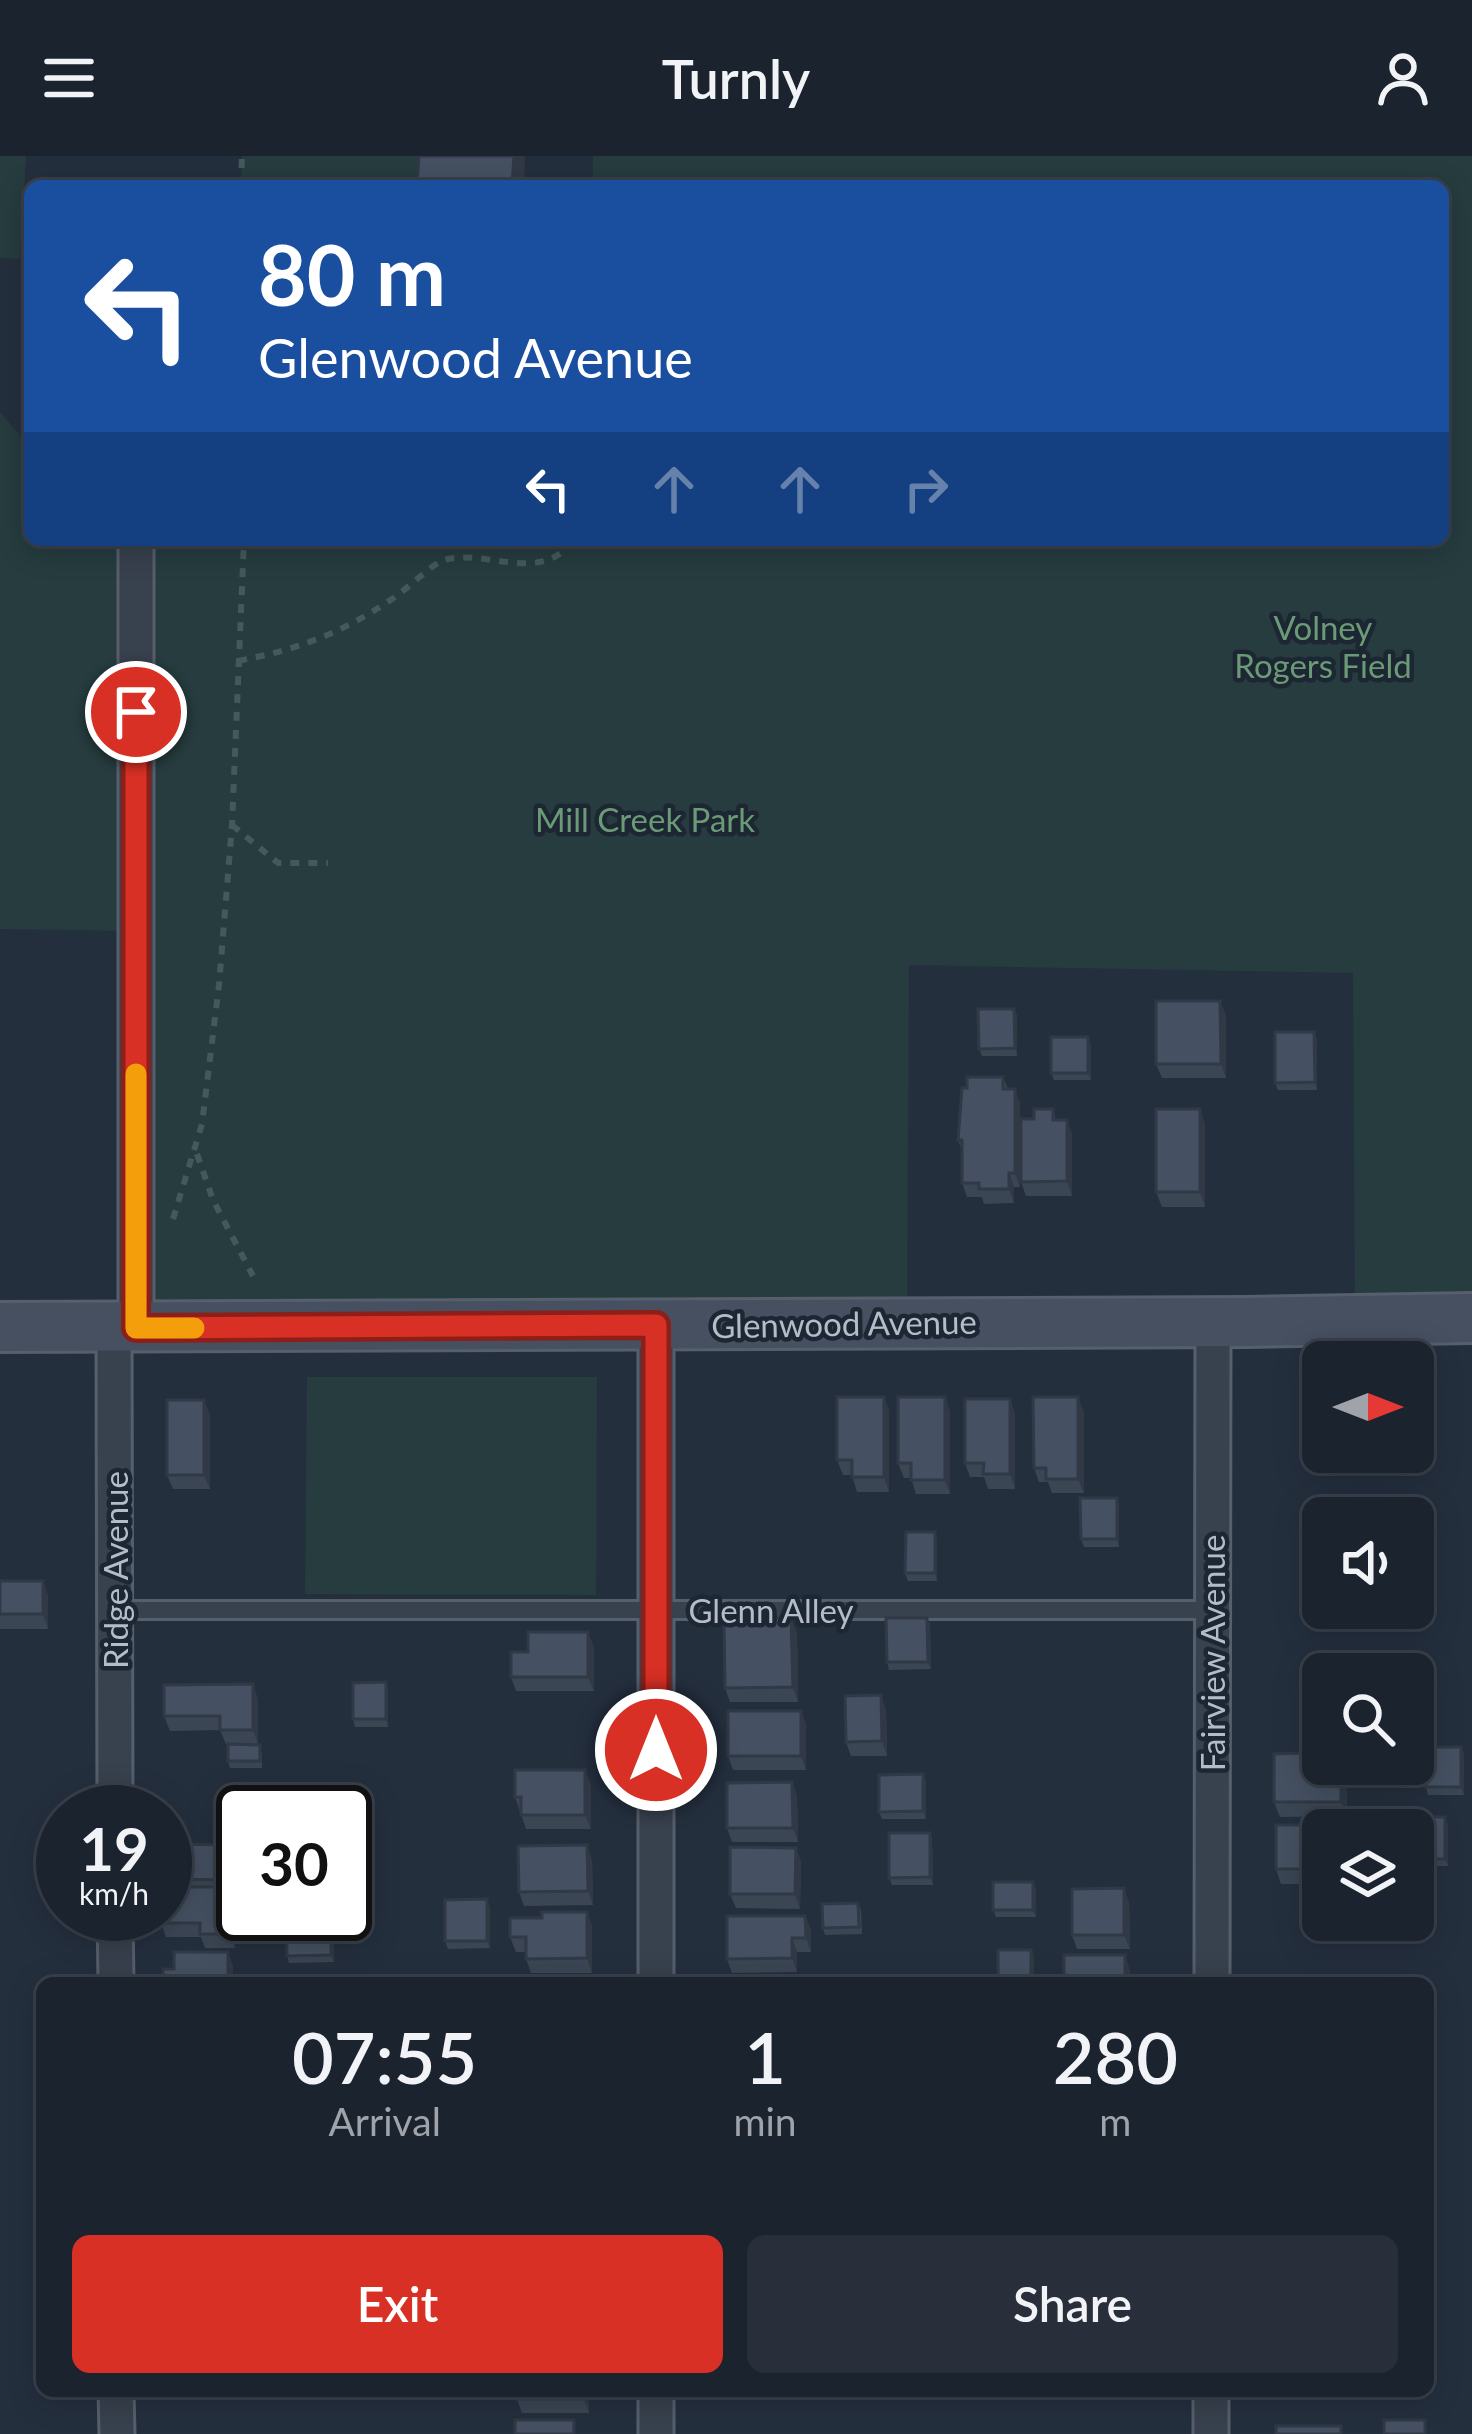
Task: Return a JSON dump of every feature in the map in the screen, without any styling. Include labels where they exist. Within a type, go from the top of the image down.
[{"type":"main road","name":"Glenwood Avenue","points":[[0,1327],[1472,1318]]},
{"type":"street","name":"Ridge Avenue","points":[[115,1785],[136,546]]},
{"type":"street","name":"Fairview Avenue","points":[[1212,1977],[1213,1322]]},
{"type":"street","points":[[656,1325],[656,1977]]},
{"type":"street","points":[[116,1941],[116,1977]]},
{"type":"street","points":[[116,2397],[116,2434]]},
{"type":"street","points":[[656,2397],[656,2434]]},
{"type":"street","points":[[1211,2397],[1211,2434]]},
{"type":"lane","name":"Glenn Alley","points":[[115,1610],[1212,1610]]},
{"type":"path","points":[[171,1232],[202,1124],[219,986],[232,826],[244,546]]},
{"type":"path","points":[[238,661],[326,638],[394,598],[445,560],[545,561],[562,552],[564,546]]},
{"type":"path","points":[[232,826],[278,863],[328,863]]},
{"type":"path","points":[[195,1150],[213,1200],[253,1276]]},
{"type":"green space","points":[[0,156],[26,156],[20,259],[0,258]]},
{"type":"green space","points":[[242,156],[430,156],[428,180],[241,180]]},
{"type":"green space","name":"Mill Creek Park","points":[[593,156],[1472,156],[1472,1318],[1355,1320],[1353,973],[909,965],[907,1323],[136,1328],[135,931],[0,929],[0,412],[24,440],[24,546],[1449,546],[1449,180],[593,180]]},
{"type":"green space","points":[[307,1377],[597,1377],[596,1595],[305,1594]]},
{"type":"building","points":[[419,156],[514,156],[512,180],[417,180]]},
{"type":"building","points":[[1156,1001],[1220,1001],[1221,1064],[1156,1064]]},
{"type":"building","points":[[978,1009],[1014,1009],[1015,1048],[979,1049]]},
{"type":"building","points":[[1275,1032],[1314,1032],[1315,1082],[1275,1083]]},
{"type":"building","points":[[1051,1037],[1088,1037],[1088,1073],[1051,1073]]},
{"type":"building","points":[[967,1077],[1003,1077],[1003,1089],[1015,1089],[1015,1173],[1009,1173],[1009,1189],[979,1189],[979,1183],[962,1183],[962,1140],[958,1140]]},
{"type":"building","points":[[1034,1109],[1053,1109],[1053,1120],[1067,1120],[1067,1181],[1021,1182],[1021,1119],[1034,1119]]},
{"type":"building","points":[[1156,1109],[1200,1109],[1200,1192],[1156,1192]]},
{"type":"building","points":[[837,1397],[884,1397],[884,1477],[852,1477],[852,1460],[837,1460]]},
{"type":"building","points":[[898,1397],[945,1397],[945,1480],[911,1480],[911,1463],[898,1463]]},
{"type":"building","points":[[1033,1397],[1078,1397],[1078,1479],[1046,1479],[1046,1468],[1034,1468]]},
{"type":"building","points":[[965,1399],[1010,1399],[1010,1474],[983,1474],[984,1463],[965,1463]]},
{"type":"building","points":[[167,1400],[204,1400],[204,1475],[167,1475]]},
{"type":"building","points":[[1080,1498],[1117,1498],[1117,1539],[1081,1539]]},
{"type":"building","points":[[906,1532],[935,1532],[935,1573],[905,1573]]},
{"type":"building","points":[[0,1581],[43,1581],[43,1614],[0,1614]]},
{"type":"building","points":[[791,1618],[793,1687],[725,1688],[724,1619]]},
{"type":"building","points":[[886,1618],[927,1618],[928,1662],[887,1662]]},
{"type":"building","points":[[528,1632],[588,1632],[588,1677],[511,1677],[511,1652],[528,1652]]},
{"type":"building","points":[[386,1682],[386,1719],[353,1719],[353,1683]]},
{"type":"building","points":[[253,1684],[253,1730],[220,1730],[220,1716],[164,1716],[164,1685]]},
{"type":"building","points":[[881,1695],[882,1741],[846,1742],[845,1696]]},
{"type":"building","points":[[728,1711],[801,1711],[801,1756],[728,1756]]},
{"type":"building","points":[[228,1744],[260,1745],[260,1761],[228,1761]]},
{"type":"building","points":[[1434,1747],[1461,1747],[1461,1787],[1426,1787],[1434,1785]]},
{"type":"building","points":[[1302,1753],[1302,1785],[1341,1785],[1341,1802],[1274,1802],[1274,1754]]},
{"type":"building","points":[[515,1770],[585,1770],[585,1815],[521,1815]]},
{"type":"building","points":[[923,1774],[923,1811],[879,1812],[879,1775]]},
{"type":"building","points":[[792,1782],[793,1828],[727,1828],[727,1783]]},
{"type":"building","points":[[1434,1817],[1445,1817],[1445,1859],[1434,1859]]},
{"type":"building","points":[[1276,1825],[1302,1825],[1302,1869],[1276,1869]]},
{"type":"building","points":[[889,1833],[930,1833],[930,1877],[889,1878]]},
{"type":"building","points":[[192,1844],[216,1845],[216,1880],[192,1879]]},
{"type":"building","points":[[587,1845],[588,1891],[519,1892],[518,1846]]},
{"type":"building","points":[[730,1847],[796,1848],[795,1894],[730,1894]]},
{"type":"building","points":[[993,1882],[1033,1882],[1033,1910],[993,1910]]},
{"type":"building","points":[[192,1887],[216,1887],[216,1934],[200,1934],[200,1923],[192,1923]]},
{"type":"building","points":[[1124,1888],[1124,1935],[1072,1935],[1072,1889]]},
{"type":"building","points":[[487,1899],[487,1941],[445,1941],[445,1900]]},
{"type":"building","points":[[858,1903],[859,1927],[823,1928],[822,1904]]},
{"type":"building","points":[[542,1912],[587,1912],[587,1958],[526,1959],[526,1937],[510,1937],[510,1918],[542,1918]]},
{"type":"building","points":[[727,1916],[805,1916],[806,1938],[792,1938],[792,1958],[727,1959]]},
{"type":"building","points":[[287,1941],[331,1941],[331,1955],[287,1956]]},
{"type":"building","points":[[998,1950],[1031,1950],[1031,1976],[998,1976]]},
{"type":"building","points":[[174,1952],[228,1952],[228,1977],[163,1977],[163,1969],[174,1969]]},
{"type":"building","points":[[1064,1955],[1125,1955],[1125,1977],[1064,1977]]},
{"type":"building","points":[[517,2397],[584,2397],[584,2399]]},
{"type":"building","points":[[515,2420],[574,2420],[574,2434],[515,2434]]},
{"type":"building","points":[[1384,2420],[1425,2420],[1425,2434],[1384,2434]]},
{"type":"building","points":[[1276,2426],[1341,2426],[1341,2434],[1276,2434]]},
{"type":"slow traffic","points":[[136,1074],[136,1328],[194,1328]]},
{"type":"route","points":[[136,712],[136,1328],[656,1325],[656,1750]]},
{"type":"park label","name":"Volney Rogers Field","points":[[1323,646]]}]
